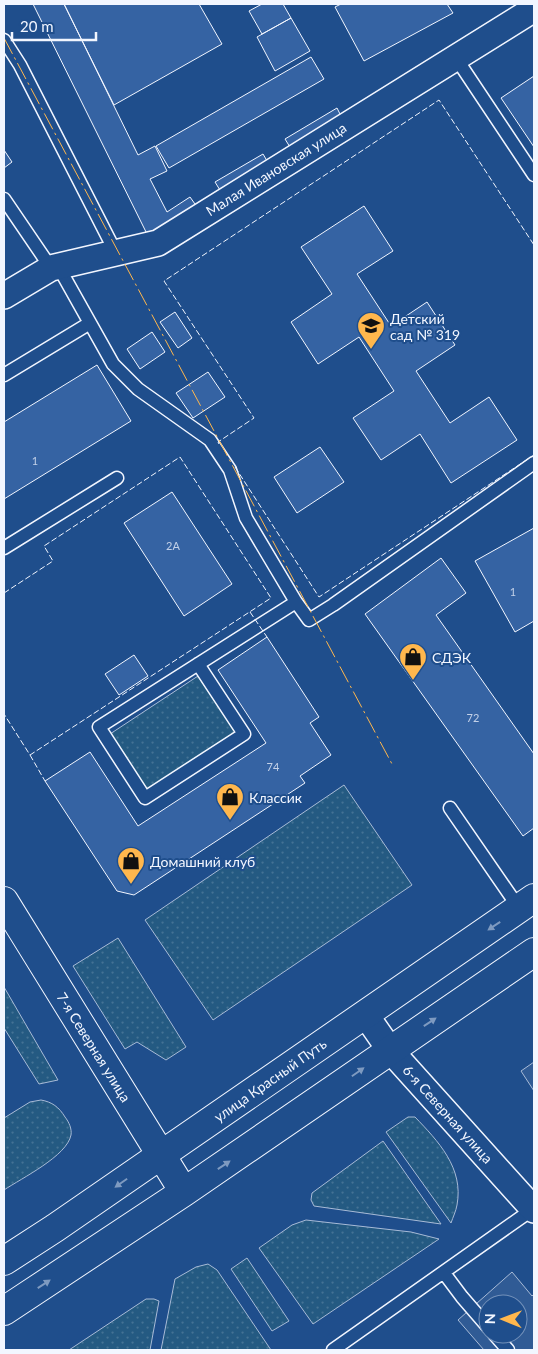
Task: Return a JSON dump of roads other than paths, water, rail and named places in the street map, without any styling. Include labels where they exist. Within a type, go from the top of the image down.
[{"type":"main road","name":"7-я Северная улица","points":[[4,901],[184,1192]]},
{"type":"main road","name":"улица Красный Путь","points":[[4,1261],[527,903]]},
{"type":"main road","points":[[4,1311],[184,1192],[534,952]]},
{"type":"street","name":"Малая Ивановская улица","points":[[4,296],[54,267],[158,243],[534,9]]},
{"type":"street","name":"6-я Северная улица","points":[[365,1014],[390,1050],[532,1203]]},
{"type":"lane","points":[[4,40],[20,65],[116,253]]},
{"type":"lane","points":[[456,58],[534,176]]},
{"type":"lane","points":[[4,199],[54,267],[90,323],[113,364],[138,389],[210,440],[230,470],[246,518],[296,602],[309,620],[534,463]]},
{"type":"lane","points":[[4,375],[90,323]]},
{"type":"lane","points":[[4,548],[117,478]]},
{"type":"lane","points":[[198,664],[244,734],[145,798],[99,727],[198,664],[296,602]]},
{"type":"lane","points":[[450,808],[527,903]]},
{"type":"lane","points":[[333,1350],[444,1273],[532,1203]]},
{"type":"lane","points":[[444,1273],[478,1315]]},
{"type":"place","name":"Детский сад № 319","points":[[371,350]]},
{"type":"place","name":"СДЭК","points":[[413,681]]},
{"type":"place","name":"Классик","points":[[230,821]]},
{"type":"place","name":"Домашний клуб","points":[[131,885]]}]
